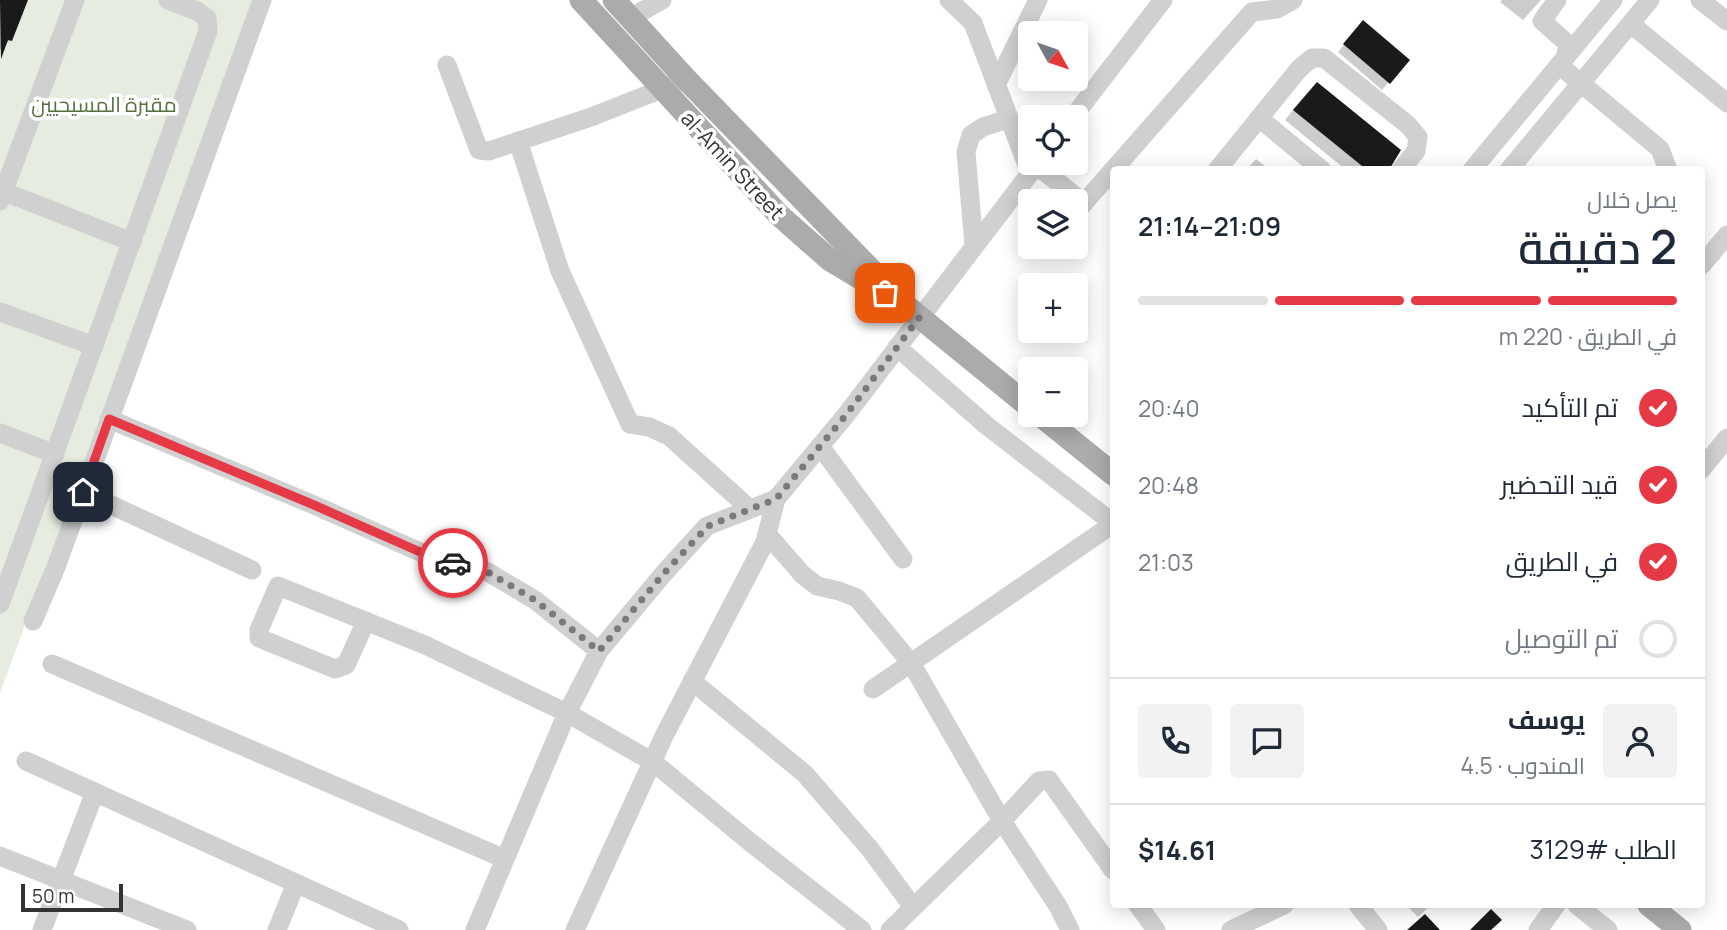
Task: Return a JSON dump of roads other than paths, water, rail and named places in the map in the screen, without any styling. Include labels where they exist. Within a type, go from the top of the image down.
[{"type":"main road","name":"al-Amin Street","points":[[581,0],[789,224],[830,260],[913,312]]},
{"type":"main road","name":"al-Amin Street","points":[[614,0],[685,78],[913,312],[1018,397]]},
{"type":"main road","points":[[1055,427],[1110,472]]},
{"type":"main road","points":[[1653,908],[1680,930]]},
{"type":"street","points":[[75,0],[1,194],[132,242]]},
{"type":"street","points":[[0,604],[9,551],[55,454],[208,31],[207,18],[198,11],[168,0]]},
{"type":"street","points":[[33,621],[83,492],[262,0]]},
{"type":"street","points":[[630,18],[663,0]]},
{"type":"street","points":[[949,0],[973,23],[1008,119],[1018,137]]},
{"type":"street","points":[[996,85],[1038,0]]},
{"type":"street","points":[[1082,105],[1163,0]]},
{"type":"street","points":[[1116,166],[1252,12],[1277,9],[1293,0]]},
{"type":"street","points":[[1557,0],[1542,21],[1568,44],[1562,60]]},
{"type":"street","points":[[1475,166],[1613,0]]},
{"type":"street","points":[[1512,166],[1650,0]]},
{"type":"street","points":[[1700,0],[1727,21]]},
{"type":"street","points":[[1630,23],[1727,103]]},
{"type":"street","points":[[1220,166],[1299,69],[1312,58],[1324,58],[1408,125],[1418,138],[1416,151],[1404,166]]},
{"type":"street","points":[[1562,60],[1580,83],[1660,149],[1666,166]]},
{"type":"street","points":[[447,65],[479,150],[489,151],[663,90],[685,78]]},
{"type":"street","points":[[1259,118],[1317,166]]},
{"type":"street","points":[[974,246],[966,152],[971,135],[983,127],[1008,119]]},
{"type":"street","points":[[518,141],[560,271],[630,424],[649,427],[669,436],[749,508]]},
{"type":"street","points":[[1088,198],[1110,173]]},
{"type":"street","points":[[575,930],[665,734],[765,542],[776,499],[897,346],[913,312],[974,246],[1029,175]]},
{"type":"street","points":[[1044,175],[1060,189]]},
{"type":"street","points":[[1705,262],[1727,235]]},
{"type":"street","points":[[0,312],[94,346]]},
{"type":"street","points":[[897,346],[986,425],[1110,522]]},
{"type":"street","points":[[109,419],[436,559],[486,571],[535,600],[599,651]]},
{"type":"street","points":[[0,433],[55,454]]},
{"type":"street","points":[[1705,465],[1727,438]]},
{"type":"street","points":[[820,446],[903,559]]},
{"type":"street","points":[[83,492],[252,570]]},
{"type":"street","points":[[475,930],[568,713],[599,651],[665,572],[708,526],[776,499]]},
{"type":"street","points":[[873,689],[1110,526]]},
{"type":"street","points":[[767,534],[802,574],[817,586],[839,590],[856,598],[911,663],[1002,821],[1058,906],[1070,930]]},
{"type":"street","points":[[366,621],[346,665],[342,668],[335,669],[259,638],[259,630],[278,586],[366,621],[425,645],[568,713],[653,762],[862,930]]},
{"type":"street","points":[[52,664],[505,859]]},
{"type":"street","points":[[692,681],[805,774],[870,849],[913,907]]},
{"type":"street","points":[[26,761],[399,930]]},
{"type":"street","points":[[890,930],[1002,821],[1039,781],[1049,780],[1110,866]]},
{"type":"street","points":[[42,930],[95,792]]},
{"type":"street","points":[[0,856],[187,930]]},
{"type":"street","points":[[277,930],[296,883]]},
{"type":"street","points":[[1140,908],[1156,930]]},
{"type":"street","points":[[1231,930],[1277,908]]},
{"type":"street","points":[[1360,908],[1378,930]]},
{"type":"street","points":[[1538,930],[1554,908]]},
{"type":"street","points":[[1581,908],[1608,930]]},
{"type":"park label","name":"مقبرة المسيحيين","points":[[104,104]]}]
